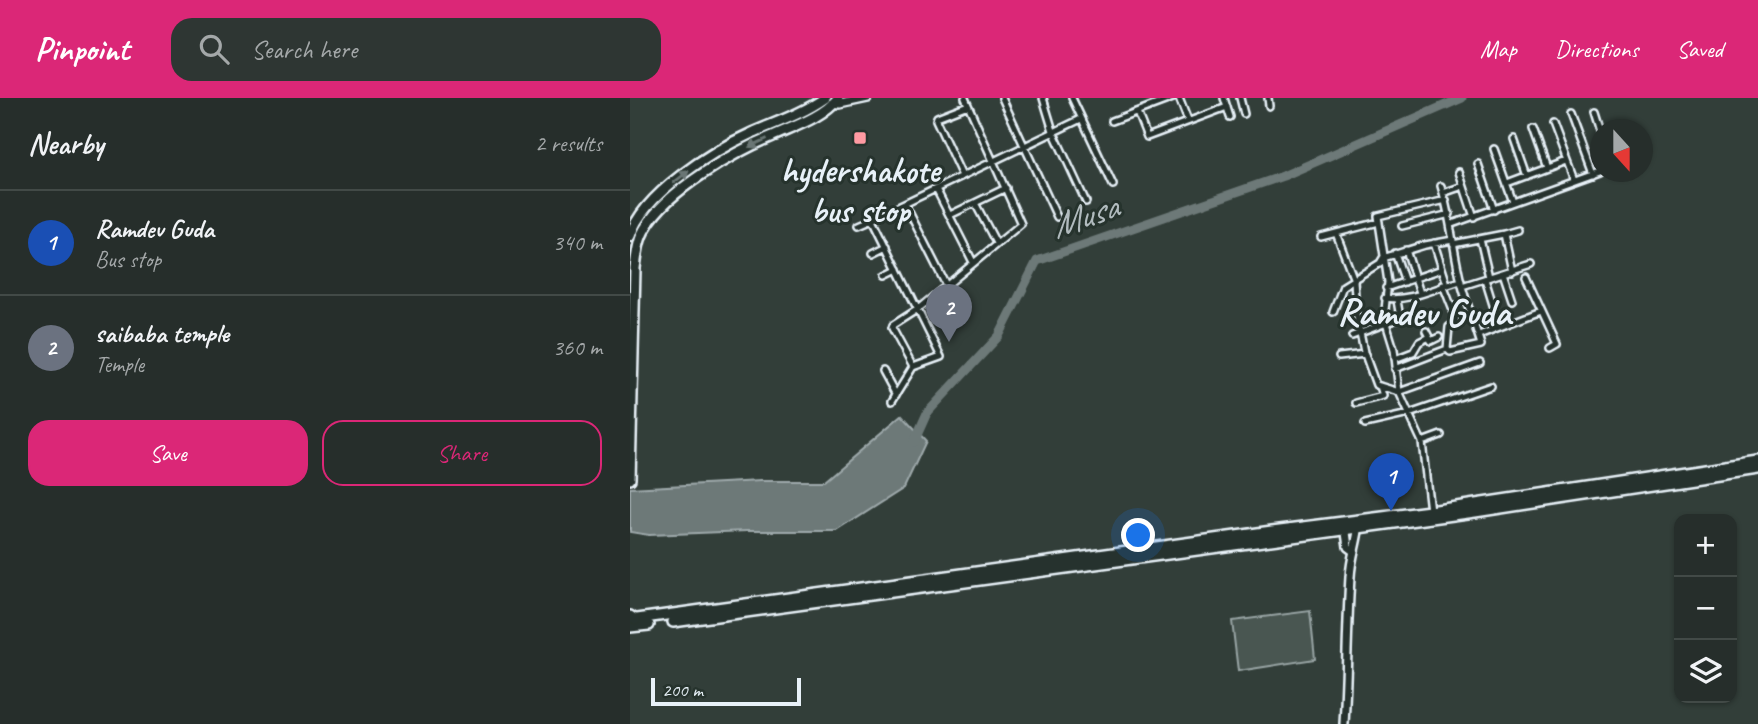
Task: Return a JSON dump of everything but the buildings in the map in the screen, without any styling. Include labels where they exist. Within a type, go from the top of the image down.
[{"type":"main road","points":[[630,236],[639,214],[652,199],[691,169],[751,133],[830,99]]},
{"type":"main road","points":[[630,479],[635,268],[645,228],[662,206],[729,157],[818,115],[830,99]]},
{"type":"main road","points":[[1430,514],[1758,461]]},
{"type":"main road","points":[[631,621],[1758,468]]},
{"type":"street","points":[[830,99],[868,98]]},
{"type":"street","points":[[1002,98],[1057,217]]},
{"type":"street","points":[[1043,98],[1053,131],[1086,202]]},
{"type":"street","points":[[1072,98],[1112,185]]},
{"type":"street","points":[[1112,121],[1176,98],[1188,121]]},
{"type":"street","points":[[1224,98],[1230,117]]},
{"type":"street","points":[[1240,98],[1244,114]]},
{"type":"street","points":[[1268,98],[1269,106]]},
{"type":"street","points":[[912,367],[892,327],[894,323],[918,309],[1021,224],[966,101],[936,120],[962,176]]},
{"type":"street","points":[[1137,112],[1147,137],[1227,107]]},
{"type":"street","points":[[1594,112],[1597,119]]},
{"type":"street","points":[[1571,114],[1590,166]]},
{"type":"street","points":[[859,225],[1081,119]]},
{"type":"street","points":[[1553,124],[1574,180]]},
{"type":"street","points":[[1533,129],[1547,168]]},
{"type":"street","points":[[1514,139],[1527,176]]},
{"type":"street","points":[[1494,149],[1513,202]]},
{"type":"street","points":[[1507,183],[1566,161]]},
{"type":"street","points":[[1478,164],[1494,210]]},
{"type":"street","points":[[1458,172],[1474,217]]},
{"type":"street","points":[[1452,224],[1590,175]]},
{"type":"street","points":[[1441,186],[1450,214],[1461,283],[1481,345],[1455,353],[1447,349]]},
{"type":"street","points":[[1430,514],[1422,442],[1399,392],[1395,359],[1386,323],[1385,298],[1388,282],[1378,216],[1445,196],[1463,186]]},
{"type":"street","points":[[950,215],[1006,188]]},
{"type":"street","points":[[936,189],[973,261]]},
{"type":"street","points":[[975,203],[996,243]]},
{"type":"street","points":[[905,204],[946,285]]},
{"type":"street","points":[[1402,226],[1450,214]]},
{"type":"street","points":[[873,219],[941,357],[912,367],[892,401]]},
{"type":"street","points":[[1321,237],[1378,222]]},
{"type":"street","points":[[1332,312],[1343,286],[1380,263],[1383,258],[1434,243],[1480,239],[1517,230]]},
{"type":"street","points":[[1336,233],[1354,280],[1365,354],[1376,384],[1399,392],[1480,363]]},
{"type":"street","points":[[1504,233],[1512,271]]},
{"type":"street","points":[[1480,239],[1494,308]]},
{"type":"street","points":[[1434,243],[1456,318],[1455,323],[1449,327],[1447,349]]},
{"type":"street","points":[[873,253],[887,246]]},
{"type":"street","points":[[1406,250],[1420,293]]},
{"type":"street","points":[[1395,253],[1408,297]]},
{"type":"street","points":[[1385,298],[1397,300],[1445,285],[1487,278],[1531,264]]},
{"type":"street","points":[[886,275],[898,269]]},
{"type":"street","points":[[1386,288],[1442,269]]},
{"type":"street","points":[[1503,273],[1512,300]]},
{"type":"street","points":[[1526,277],[1557,344],[1550,348]]},
{"type":"street","points":[[1352,336],[1400,318],[1397,300]]},
{"type":"street","points":[[1479,335],[1541,310]]},
{"type":"street","points":[[1395,359],[1411,353],[1428,334],[1431,341],[1439,337]]},
{"type":"street","points":[[1395,369],[1447,349]]},
{"type":"street","points":[[1411,353],[1414,362]]},
{"type":"street","points":[[1339,356],[1365,354]]},
{"type":"street","points":[[883,371],[896,395]]},
{"type":"street","points":[[1356,403],[1383,396],[1380,386]]},
{"type":"street","points":[[1364,424],[1409,414],[1491,386]]},
{"type":"street","points":[[1422,442],[1441,435]]},
{"type":"street","points":[[1344,724],[1352,550],[1356,547],[1359,524]]},
{"type":"street","points":[[1345,525],[1348,547],[1352,550]]},
{"type":"shaded area","points":[[902,415],[926,441],[904,488],[837,531],[649,535],[630,532],[630,488],[760,481],[824,481]]},
{"type":"shaded area","points":[[1310,611],[1315,659],[1238,671],[1232,621]]},
{"type":"waterway","name":"Musa","points":[[914,442],[927,413],[999,336],[1037,261],[1283,176],[1462,98]]},
{"type":"place","name":"hydershakote bus stop","points":[[860,138]]},
{"type":"place","name":"saibaba temple","points":[[949,342]]},
{"type":"place","name":"Ramdev Guda","points":[[1391,511]]},
{"type":"district","name":"Ramdev Guda","points":[[1424,312]]}]
